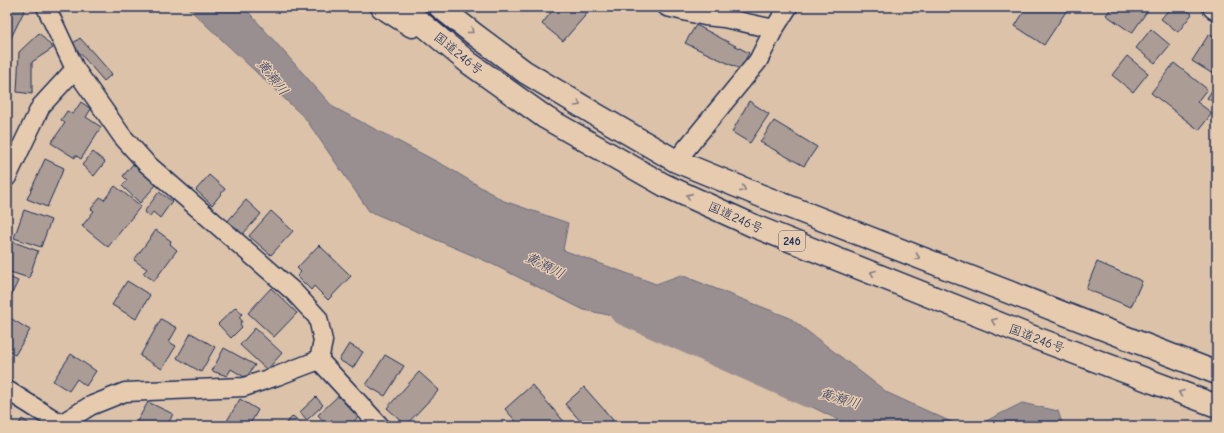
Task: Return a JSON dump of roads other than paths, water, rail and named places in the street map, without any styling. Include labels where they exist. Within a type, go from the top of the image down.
[{"type":"main road","points":[[382,7],[469,63]]},
{"type":"main road","name":"国道246号","points":[[402,7],[469,63],[546,118],[664,185],[762,228],[1025,334],[1217,406]]},
{"type":"main road","name":"国道246号","points":[[440,7],[525,72],[676,161],[764,197],[1217,373]]},
{"type":"street","points":[[46,7],[76,69],[122,136],[146,162],[294,292],[318,318],[323,341],[319,360]]},
{"type":"street","points":[[667,7],[705,16],[724,18],[774,30]]},
{"type":"street","points":[[676,161],[758,61],[788,7]]},
{"type":"street","points":[[7,177],[41,106],[76,69]]},
{"type":"street","points":[[7,390],[60,425],[90,406],[125,392],[244,387],[319,360]]},
{"type":"street","points":[[319,360],[380,426]]},
{"type":"water","points":[[187,7],[244,7],[333,107],[447,167],[504,201],[568,223],[563,250],[656,284],[681,275],[790,318],[888,393],[960,426],[851,426],[808,405],[728,339],[584,310],[488,262],[369,211],[305,118]]},
{"type":"water","points":[[1022,403],[1058,411],[1062,423],[1055,426],[976,426]]},
{"type":"waterway","name":"黄瀬川","points":[[626,307],[810,389]]}]
